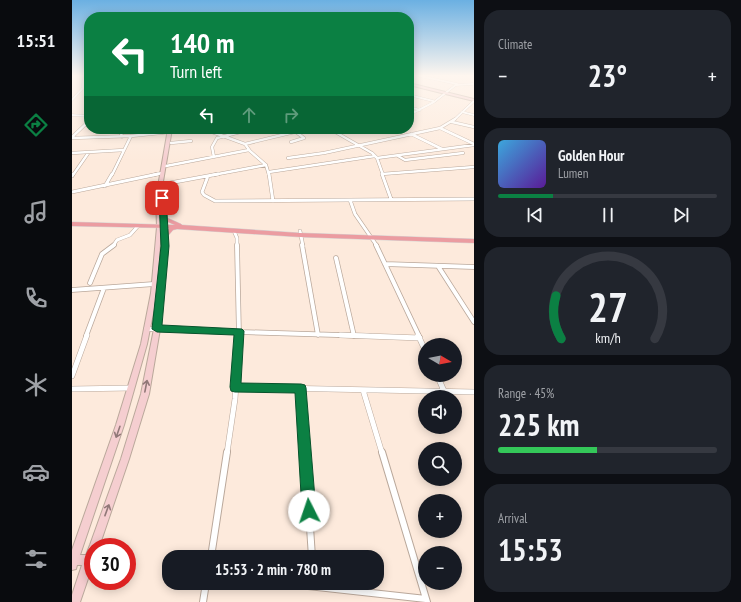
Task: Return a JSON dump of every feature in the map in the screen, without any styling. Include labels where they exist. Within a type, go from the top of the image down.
[{"type":"main road","points":[[97,538],[125,459],[145,394],[157,329],[165,246],[165,236],[158,198],[171,134]]},
{"type":"main road","points":[[84,561],[73,562],[120,425],[144,344],[162,224],[162,198],[172,134]]},
{"type":"main road","points":[[72,223],[138,226],[162,224]]},
{"type":"main road","points":[[72,223],[162,224],[234,231],[474,238]]},
{"type":"main road","points":[[165,236],[171,229],[180,226],[300,233]]},
{"type":"main road","points":[[371,235],[474,241]]},
{"type":"main road","points":[[75,602],[84,575]]},
{"type":"street","points":[[414,113],[429,104]]},
{"type":"street","points":[[414,133],[440,128],[452,122],[471,104]]},
{"type":"street","points":[[414,109],[420,110]]},
{"type":"street","points":[[462,112],[474,115]]},
{"type":"street","points":[[72,115],[84,116]]},
{"type":"street","points":[[452,122],[474,127]]},
{"type":"street","points":[[72,137],[84,126]]},
{"type":"street","points":[[440,128],[474,144]]},
{"type":"street","points":[[72,137],[131,136],[145,134]]},
{"type":"street","points":[[215,134],[245,144],[288,134]]},
{"type":"street","points":[[214,157],[211,151],[212,146],[220,136],[229,134]]},
{"type":"street","points":[[291,142],[304,138],[299,134]]},
{"type":"street","points":[[339,134],[376,157],[391,199]]},
{"type":"street","points":[[288,158],[324,153],[411,134],[442,149]]},
{"type":"street","points":[[105,186],[131,136]]},
{"type":"street","points":[[171,143],[191,140]]},
{"type":"street","points":[[245,144],[249,150],[266,165],[269,172],[273,201]]},
{"type":"street","points":[[269,172],[474,144]]},
{"type":"street","points":[[397,155],[405,160],[461,154],[452,148]]},
{"type":"street","points":[[72,153],[124,150]]},
{"type":"street","points":[[166,166],[249,150]]},
{"type":"street","points":[[436,150],[444,156]]},
{"type":"street","points":[[72,176],[89,152]]},
{"type":"street","points":[[421,152],[428,158]]},
{"type":"street","points":[[413,153],[421,158]]},
{"type":"street","points":[[164,184],[266,165]]},
{"type":"street","points":[[382,174],[474,167]]},
{"type":"street","points":[[72,192],[162,173]]},
{"type":"street","points":[[208,176],[202,192],[210,199],[224,202],[474,199]]},
{"type":"street","points":[[146,329],[420,338],[371,235],[355,214],[350,200]]},
{"type":"street","points":[[90,283],[102,254],[112,247],[117,240],[130,235],[138,226]]},
{"type":"street","points":[[212,550],[230,434],[239,331],[237,238],[234,231]]},
{"type":"street","points":[[300,233],[318,335]]},
{"type":"street","points":[[336,258],[354,336]]},
{"type":"street","points":[[385,264],[474,267]]},
{"type":"street","points":[[438,266],[474,322]]},
{"type":"street","points":[[72,290],[154,284]]},
{"type":"street","points":[[72,376],[104,288]]},
{"type":"street","points":[[235,387],[418,391]]},
{"type":"street","points":[[72,388],[131,388]]},
{"type":"street","points":[[301,388],[312,550]]},
{"type":"street","points":[[351,590],[426,600],[363,390]]},
{"type":"street","points":[[462,392],[474,392]]},
{"type":"street","points":[[203,602],[205,590]]},
{"type":"route","points":[[162,198],[165,246],[157,329],[239,331],[235,387],[301,388],[309,511]]}]
